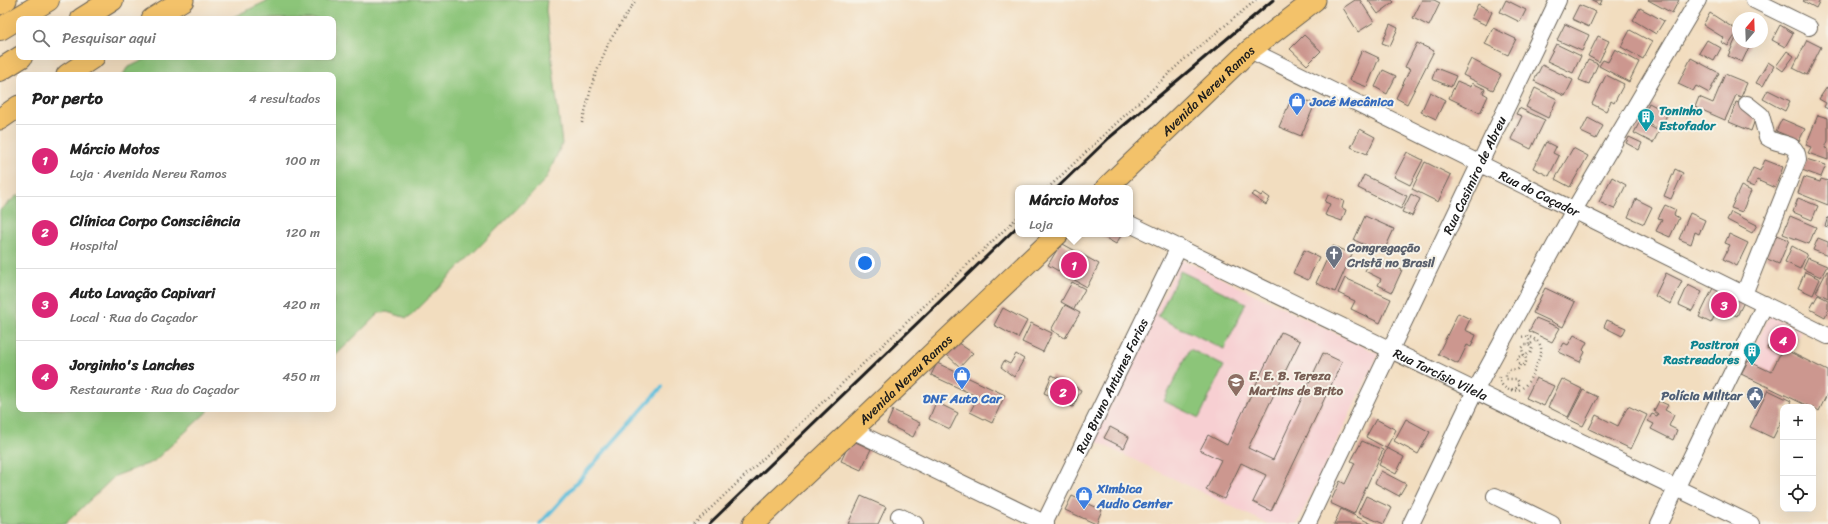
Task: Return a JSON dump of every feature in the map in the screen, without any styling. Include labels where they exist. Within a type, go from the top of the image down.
[{"type":"highway","points":[[22,16],[48,0]]},
{"type":"highway","points":[[87,16],[112,0]]},
{"type":"highway","points":[[0,29],[16,19]]},
{"type":"highway","points":[[0,70],[16,60]]},
{"type":"main road","points":[[0,4],[6,0]]},
{"type":"main road","points":[[157,16],[183,0]]},
{"type":"main road","name":"Avenida Nereu Ramos","points":[[1109,185],[1250,50],[1315,0]]},
{"type":"main road","points":[[72,72],[90,60]]},
{"type":"main road","points":[[0,119],[16,108]]},
{"type":"main road","name":"Avenida Nereu Ramos","points":[[753,524],[1055,237]]},
{"type":"street","name":"Rua Casimiro de Abreu","points":[[1307,524],[1558,0]]},
{"type":"street","points":[[1412,524],[1475,390],[1574,210],[1698,0]]},
{"type":"street","points":[[1754,0],[1808,26]]},
{"type":"street","name":"Rua do Caçador","points":[[1250,50],[1828,336]]},
{"type":"street","points":[[1744,294],[1798,159],[1797,152],[1793,147],[1767,137],[1761,114],[1747,104]]},
{"type":"street","name":"Rua Tarcísio Vilela","points":[[1133,225],[1751,524]]},
{"type":"street","name":"Rua Bruno Antunes Farias","points":[[1045,524],[1178,247]]},
{"type":"street","points":[[1659,524],[1765,304]]},
{"type":"street","points":[[852,430],[1045,524]]},
{"type":"street","points":[[1496,496],[1552,524]]},
{"type":"street","points":[[899,516],[915,524]]},
{"type":"path","points":[[582,123],[593,81],[609,42],[636,0]]},
{"type":"path","points":[[1051,185],[1180,63],[1256,0]]},
{"type":"path","points":[[694,524],[1015,219]]},
{"type":"path","points":[[1502,372],[1500,378],[1501,384],[1509,390],[1516,392],[1522,390],[1541,353],[1542,347],[1537,341],[1526,336],[1521,336],[1517,340]]},
{"type":"path","points":[[1520,365],[1517,359],[1518,356],[1531,352],[1532,348],[1529,345],[1529,340],[1526,336]]},
{"type":"path","points":[[1509,390],[1516,388],[1519,383],[1517,379],[1506,379],[1506,375],[1509,370],[1518,369],[1520,365],[1524,365],[1527,359],[1522,348],[1525,345],[1529,345],[1537,341]]},
{"type":"shaded area","name":"E. E. B. Tereza Martins de Brito","points":[[1181,259],[1379,354],[1297,524],[1268,524],[1093,440]]},
{"type":"shaded area","points":[[1770,315],[1801,331],[1772,389],[1741,374]]},
{"type":"green space","points":[[269,0],[547,0],[546,10],[562,144],[546,179],[414,313],[407,318],[387,312],[379,313],[336,355],[336,72],[125,72],[127,68],[144,60],[336,60],[336,16],[235,16]]},
{"type":"green space","points":[[16,197],[16,412],[207,412],[153,462],[115,476],[65,524],[0,524],[0,210]]},
{"type":"green space","points":[[1180,271],[1246,303],[1224,349],[1158,317]]},
{"type":"green space","points":[[1190,349],[1224,366],[1199,418],[1164,401]]},
{"type":"building","points":[[1355,0],[1360,0],[1374,22],[1358,32],[1343,8]]},
{"type":"building","points":[[1368,0],[1392,0],[1394,2],[1378,14]]},
{"type":"building","points":[[1422,0],[1434,0],[1440,3],[1429,26],[1413,18]]},
{"type":"building","points":[[1506,0],[1526,10],[1520,22],[1500,12]]},
{"type":"building","points":[[1590,0],[1602,0],[1600,5]]},
{"type":"building","points":[[1648,0],[1679,0],[1672,13]]},
{"type":"building","points":[[1820,0],[1816,8],[1803,1]]},
{"type":"building","points":[[1478,4],[1492,12],[1486,25],[1471,18]]},
{"type":"building","points":[[1579,5],[1596,12],[1589,27],[1572,19]]},
{"type":"building","points":[[1640,8],[1664,21],[1656,34],[1633,20]]},
{"type":"building","points":[[1710,13],[1732,27],[1732,40],[1728,46],[1721,42],[1724,38],[1703,25]]},
{"type":"building","points":[[1390,24],[1398,28],[1390,46],[1382,43]]},
{"type":"building","points":[[1565,24],[1589,35],[1582,51],[1557,40]]},
{"type":"building","points":[[1780,25],[1793,33],[1785,47],[1772,40]]},
{"type":"building","points":[[1493,28],[1516,39],[1508,55],[1485,44]]},
{"type":"building","points":[[1630,30],[1652,42],[1643,59],[1621,47]]},
{"type":"building","points":[[1304,35],[1321,51],[1307,65],[1290,49]]},
{"type":"building","points":[[1598,36],[1609,41],[1599,62],[1588,56]]},
{"type":"building","points":[[1707,40],[1721,48],[1714,61],[1699,53]]},
{"type":"building","points":[[1807,40],[1821,47],[1807,75],[1793,68]]},
{"type":"building","points":[[1417,43],[1434,51],[1407,104],[1396,98],[1410,69],[1405,67]]},
{"type":"building","points":[[1556,44],[1581,56],[1573,73],[1547,61]]},
{"type":"building","points":[[1732,47],[1749,48],[1742,62],[1728,56]]},
{"type":"building","points":[[1615,49],[1639,62],[1629,82],[1599,66],[1603,60],[1608,62]]},
{"type":"building","points":[[1362,50],[1379,58],[1367,87],[1349,80]]},
{"type":"building","points":[[1787,51],[1794,56],[1783,71],[1776,66]]},
{"type":"building","points":[[1691,58],[1719,73],[1709,93],[1696,86],[1693,91],[1678,84]]},
{"type":"building","points":[[1471,59],[1501,75],[1493,90],[1463,75]]},
{"type":"building","points":[[1588,60],[1598,64],[1589,84],[1579,80]]},
{"type":"building","points":[[1768,62],[1774,66],[1763,86],[1756,83]]},
{"type":"building","points":[[1542,65],[1573,80],[1565,96],[1534,81]]},
{"type":"building","points":[[1436,68],[1456,76],[1451,87],[1432,79]]},
{"type":"building","points":[[1383,70],[1396,76],[1387,94],[1375,87]]},
{"type":"building","points":[[1725,74],[1747,83],[1741,97],[1736,95],[1725,120],[1695,107],[1699,97],[1713,103]]},
{"type":"building","points":[[1606,75],[1624,84],[1614,103],[1611,101],[1606,111],[1592,104]]},
{"type":"building","points":[[1457,81],[1471,87],[1472,83],[1485,89],[1483,93],[1488,96],[1480,113],[1449,98]]},
{"type":"building","points":[[1827,87],[1828,109],[1824,107],[1826,103],[1819,99]]},
{"type":"building","points":[[1535,88],[1557,99],[1548,118],[1526,107]]},
{"type":"building","points":[[1768,90],[1790,101],[1785,111],[1763,99]]},
{"type":"building","points":[[1430,92],[1445,100],[1436,119],[1421,112]]},
{"type":"building","name":"Jocé Mecânica","points":[[1293,95],[1315,104],[1301,136],[1279,127]]},
{"type":"building","points":[[1736,102],[1741,104],[1740,108],[1757,114],[1751,131],[1729,122]]},
{"type":"building","points":[[1649,103],[1668,113],[1660,129],[1641,120]]},
{"type":"building","points":[[1519,108],[1545,120],[1531,149],[1511,139],[1522,116],[1516,114]]},
{"type":"building","points":[[1818,115],[1828,118],[1828,141],[1825,148],[1828,149],[1828,160],[1808,153],[1811,147],[1806,145]]},
{"type":"building","points":[[1588,118],[1603,126],[1596,139],[1581,132]]},
{"type":"building","points":[[1782,119],[1805,129],[1799,141],[1776,131]]},
{"type":"building","name":"Toninho Estofador","points":[[1640,121],[1659,131],[1653,143],[1634,133]]},
{"type":"building","points":[[1360,129],[1375,137],[1367,154],[1351,147]]},
{"type":"building","points":[[1629,137],[1642,143],[1639,150],[1626,143]]},
{"type":"building","points":[[1546,142],[1556,147],[1553,153],[1559,156],[1549,176],[1533,168]]},
{"type":"building","points":[[1573,148],[1588,156],[1570,187],[1555,179]]},
{"type":"building","points":[[1407,152],[1423,160],[1410,185],[1394,177]]},
{"type":"building","points":[[1806,159],[1826,165],[1821,177],[1802,170]]},
{"type":"building","points":[[1765,160],[1783,167],[1775,188],[1757,180],[1754,187],[1746,184],[1753,168],[1760,171]]},
{"type":"building","points":[[1425,162],[1451,175],[1438,202],[1412,189]]},
{"type":"building","points":[[1675,169],[1683,173],[1671,199],[1664,196]]},
{"type":"building","points":[[1364,175],[1407,196],[1401,209],[1358,188]]},
{"type":"building","points":[[1612,177],[1626,185],[1614,209],[1599,202]]},
{"type":"building","points":[[1804,177],[1820,182],[1821,179],[1828,181],[1828,205],[1798,193]]},
{"type":"building","points":[[1741,186],[1751,191],[1742,212],[1731,208]]},
{"type":"building","points":[[1255,192],[1261,196],[1263,193],[1270,198],[1266,205],[1251,195]]},
{"type":"building","points":[[1411,194],[1420,199],[1412,216],[1402,212]]},
{"type":"building","points":[[1328,195],[1344,201],[1342,208],[1346,210],[1342,221],[1325,215],[1330,204],[1325,202]]},
{"type":"building","points":[[1798,198],[1818,206],[1812,220],[1793,212]]},
{"type":"building","points":[[1636,199],[1652,207],[1644,224],[1628,217]]},
{"type":"building","points":[[1665,205],[1676,210],[1674,215],[1679,218],[1670,237],[1656,231],[1662,219],[1658,218]]},
{"type":"building","points":[[1731,212],[1757,225],[1752,233],[1727,220]]},
{"type":"building","points":[[1690,213],[1705,220],[1699,234],[1695,232],[1691,244],[1679,239]]},
{"type":"building","points":[[1365,216],[1394,229],[1383,253],[1354,240]]},
{"type":"building","points":[[1790,216],[1816,227],[1809,244],[1783,234]]},
{"type":"building","points":[[1828,217],[1828,227],[1825,226]]},
{"type":"building","points":[[1729,234],[1748,243],[1737,266],[1723,259],[1730,245],[1725,243]]},
{"type":"building","points":[[1775,234],[1789,240],[1779,264],[1765,258]]},
{"type":"building","points":[[1104,237],[1120,237],[1116,244]]},
{"type":"building","points":[[1818,238],[1828,242],[1828,256],[1813,250]]},
{"type":"building","points":[[1061,243],[1099,264],[1087,287],[1048,265]]},
{"type":"building","name":"Congregação Cristã no Brasil","points":[[1333,246],[1352,254],[1335,292],[1316,283]]},
{"type":"building","points":[[1792,246],[1807,254],[1800,269],[1785,262]]},
{"type":"building","points":[[1304,250],[1319,257],[1308,280],[1293,273]]},
{"type":"building","points":[[1372,256],[1402,270],[1392,292],[1378,285],[1381,279],[1365,271]]},
{"type":"building","points":[[1808,258],[1827,266],[1821,277],[1803,269]]},
{"type":"building","points":[[1828,271],[1828,298],[1816,292]]},
{"type":"building","points":[[1805,272],[1820,279],[1813,295],[1798,288]]},
{"type":"building","points":[[1666,273],[1682,281],[1671,304],[1655,296]]},
{"type":"building","points":[[1345,278],[1391,299],[1380,323],[1351,309],[1355,301],[1338,293]]},
{"type":"building","points":[[1072,282],[1085,289],[1074,309],[1061,302]]},
{"type":"building","points":[[1688,285],[1702,292],[1692,311],[1679,305]]},
{"type":"building","points":[[1545,288],[1575,302],[1563,327],[1533,313]]},
{"type":"building","points":[[1713,288],[1744,302],[1737,316],[1719,307],[1711,323],[1699,317]]},
{"type":"building","points":[[1818,295],[1828,300],[1828,310],[1825,317],[1810,309]]},
{"type":"building","points":[[1065,305],[1080,313],[1065,338],[1051,330]]},
{"type":"building","points":[[1003,308],[1027,321],[1018,338],[994,325]]},
{"type":"building","points":[[1458,313],[1470,319],[1465,330],[1476,335],[1471,347],[1467,345],[1458,364],[1438,354]]},
{"type":"building","points":[[1536,318],[1560,328],[1552,342],[1529,331]]},
{"type":"building","points":[[1607,320],[1626,328],[1622,336],[1604,327]]},
{"type":"building","points":[[1031,323],[1052,333],[1043,352],[1022,342]]},
{"type":"building","points":[[1776,329],[1797,339],[1790,352],[1828,371],[1828,392],[1819,411],[1816,409],[1816,404],[1804,404],[1741,374],[1748,361],[1771,372],[1780,354],[1767,348]]},
{"type":"building","points":[[1281,332],[1300,341],[1248,448],[1273,460],[1323,353],[1342,362],[1271,511],[1253,502],[1266,475],[1241,463],[1224,499],[1206,490],[1221,460],[1200,450],[1208,435],[1227,445]]},
{"type":"building","points":[[1574,335],[1587,342],[1583,350],[1585,352],[1580,362],[1559,352],[1564,343],[1568,345]]},
{"type":"building","points":[[958,343],[973,353],[960,367],[946,354]]},
{"type":"building","points":[[1016,354],[1024,359],[1014,377],[1001,367],[1004,361],[1010,364]]},
{"type":"building","points":[[937,363],[1005,395],[992,423],[970,412],[978,397],[931,375]]},
{"type":"building","points":[[1052,375],[1081,390],[1073,407],[1044,393]]},
{"type":"building","points":[[1536,378],[1554,386],[1544,406],[1526,398]]},
{"type":"building","points":[[1562,379],[1582,389],[1568,417],[1548,407]]},
{"type":"building","points":[[1583,390],[1598,397],[1583,426],[1568,419]]},
{"type":"building","points":[[1768,390],[1791,401],[1790,404],[1780,404],[1780,424],[1773,438],[1750,427]]},
{"type":"building","points":[[1659,401],[1668,405],[1665,410],[1674,415],[1669,426],[1677,430],[1673,440],[1651,429],[1654,424],[1648,421],[1652,414],[1657,416],[1658,414],[1654,411]]},
{"type":"building","points":[[936,402],[958,413],[950,429],[929,419]]},
{"type":"building","points":[[1628,406],[1647,415],[1631,449],[1589,429],[1596,415],[1618,426]]},
{"type":"building","points":[[893,410],[920,423],[913,437],[887,424]]},
{"type":"building","points":[[1376,419],[1396,430],[1386,448],[1366,437]]},
{"type":"building","points":[[1406,419],[1430,432],[1418,454],[1394,441]]},
{"type":"building","points":[[1110,427],[1129,437],[1124,448],[1104,438]]},
{"type":"building","points":[[851,440],[871,449],[861,470],[841,461]]},
{"type":"building","points":[[1362,441],[1383,450],[1354,514],[1330,503],[1340,481],[1345,484],[1355,463],[1351,461]]},
{"type":"building","points":[[1387,448],[1404,457],[1396,474],[1379,465]]},
{"type":"building","points":[[1381,471],[1406,484],[1399,496],[1375,483]]},
{"type":"building","points":[[861,496],[886,507],[878,524],[848,524]]},
{"type":"building","name":"Ximbica Audio Center","points":[[1072,496],[1102,510],[1096,524],[1065,510]]},
{"type":"building","points":[[1366,496],[1392,508],[1384,524],[1358,513]]},
{"type":"building","points":[[1341,509],[1372,524],[1334,524]]},
{"type":"waterway","points":[[540,524],[662,387]]},
{"type":"railway","points":[[1060,185],[1109,138],[1273,0]]},
{"type":"railway","points":[[709,524],[1015,229]]},
{"type":"place","name":"Jocé Mecânica","points":[[1297,116]]},
{"type":"place","name":"Toninho Estofador","points":[[1646,132]]},
{"type":"place","name":"Márcio Motos","points":[[1074,265]]},
{"type":"place","name":"Congregação Cristã no Brasil","points":[[1334,269]]},
{"type":"place","name":"Auto Lavação Capivari","points":[[1724,305]]},
{"type":"place","name":"Jorginho's Lanches","points":[[1783,340]]},
{"type":"place","name":"Positron Rastreadores","points":[[1752,366]]},
{"type":"place","name":"DNF Auto Car","points":[[962,390]]},
{"type":"place","name":"Clínica Corpo Consciência","points":[[1063,392]]},
{"type":"place","name":"E. E. B. Tereza Martins de Brito","points":[[1236,397]]},
{"type":"place","name":"Polícia Militar","points":[[1755,410]]},
{"type":"place","name":"Ximbica Audio Center","points":[[1084,510]]}]
